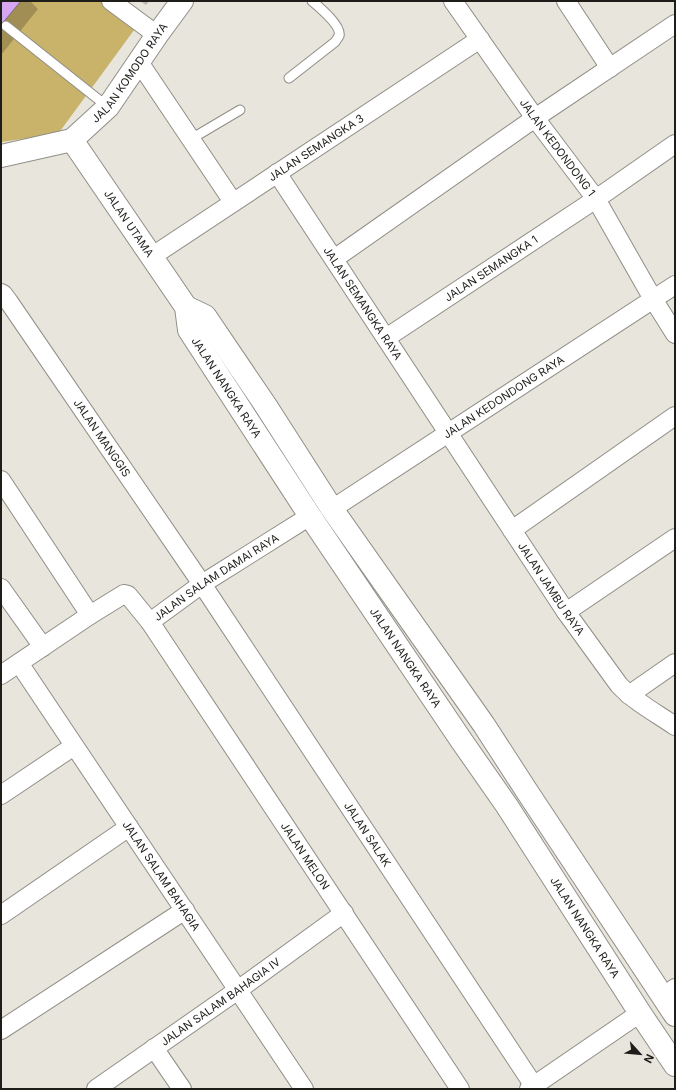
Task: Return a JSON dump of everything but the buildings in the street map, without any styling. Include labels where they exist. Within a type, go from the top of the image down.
[{"type":"street","points":[[111,1],[157,35]]},
{"type":"street","name":"JALAN KOMODO RAYA","points":[[72,140],[108,107],[182,1]]},
{"type":"street","name":"JALAN KEDONDONG 1","points":[[453,1],[535,118],[596,199],[653,299],[675,334]]},
{"type":"street","points":[[566,1],[610,68]]},
{"type":"street","points":[[334,259],[535,118],[675,24]]},
{"type":"street","name":"JALAN SEMANGKA 3","points":[[151,257],[480,39]]},
{"type":"street","points":[[139,62],[233,202]]},
{"type":"street","points":[[1,156],[72,140]]},
{"type":"street","name":"JALAN UTAMA","points":[[72,140],[186,307]]},
{"type":"street","name":"JALAN SEMANGKA 1","points":[[386,338],[596,199],[675,144]]},
{"type":"street","name":"JALAN SEMANGKA RAYA","points":[[277,173],[448,433]]},
{"type":"street","name":"JALAN KEDONDONG RAYA","points":[[332,509],[675,285]]},
{"type":"street","name":"JALAN MANGGIS","points":[[1,293],[9,302],[202,584]]},
{"type":"street","name":"JALAN NANGKA RAYA","points":[[186,307],[205,316],[266,406],[332,509],[484,725],[528,794],[671,1000]]},
{"type":"street","name":"JALAN NANGKA RAYA","points":[[186,307],[189,330],[310,516],[507,806],[675,1065]]},
{"type":"street","points":[[246,417],[266,406]]},
{"type":"street","points":[[512,530],[675,416]]},
{"type":"street","name":"JALAN JAMBU RAYA","points":[[448,433],[566,612],[619,685],[629,695],[675,726]]},
{"type":"street","points":[[1,480],[90,616]]},
{"type":"street","name":"JALAN SALAM DAMAI RAYA","points":[[1,675],[124,594],[128,595],[150,622],[202,584],[310,516]]},
{"type":"street","points":[[566,612],[675,538]]},
{"type":"street","name":"JALAN SALAK","points":[[202,584],[533,1088]]},
{"type":"street","points":[[1,588],[43,647]]},
{"type":"street","name":"JALAN MELON","points":[[150,622],[460,1089]]},
{"type":"street","name":"JALAN SALAM BAHAGIA","points":[[19,663],[304,1089]]},
{"type":"street","points":[[629,695],[675,664]]},
{"type":"street","points":[[461,740],[484,725]]},
{"type":"street","points":[[1,796],[74,746]]},
{"type":"street","points":[[507,806],[528,794]]},
{"type":"street","points":[[1,915],[129,828]]},
{"type":"street","points":[[1,1030],[185,910]]},
{"type":"street","name":"JALAN SALAM BAHAGIA IV","points":[[96,1089],[238,990],[344,913]]},
{"type":"street","points":[[533,1088],[640,1013]]},
{"type":"street","points":[[154,1048],[182,1089]]},
{"type":"lane","points":[[289,78],[335,42],[339,37],[339,31],[334,24],[324,11],[312,1]]},
{"type":"lane","points":[[6,26],[108,107]]},
{"type":"lane","points":[[191,139],[240,110]]},
{"type":"shaded area","points":[[1,1],[103,1],[137,26],[58,134],[1,142]]}]
